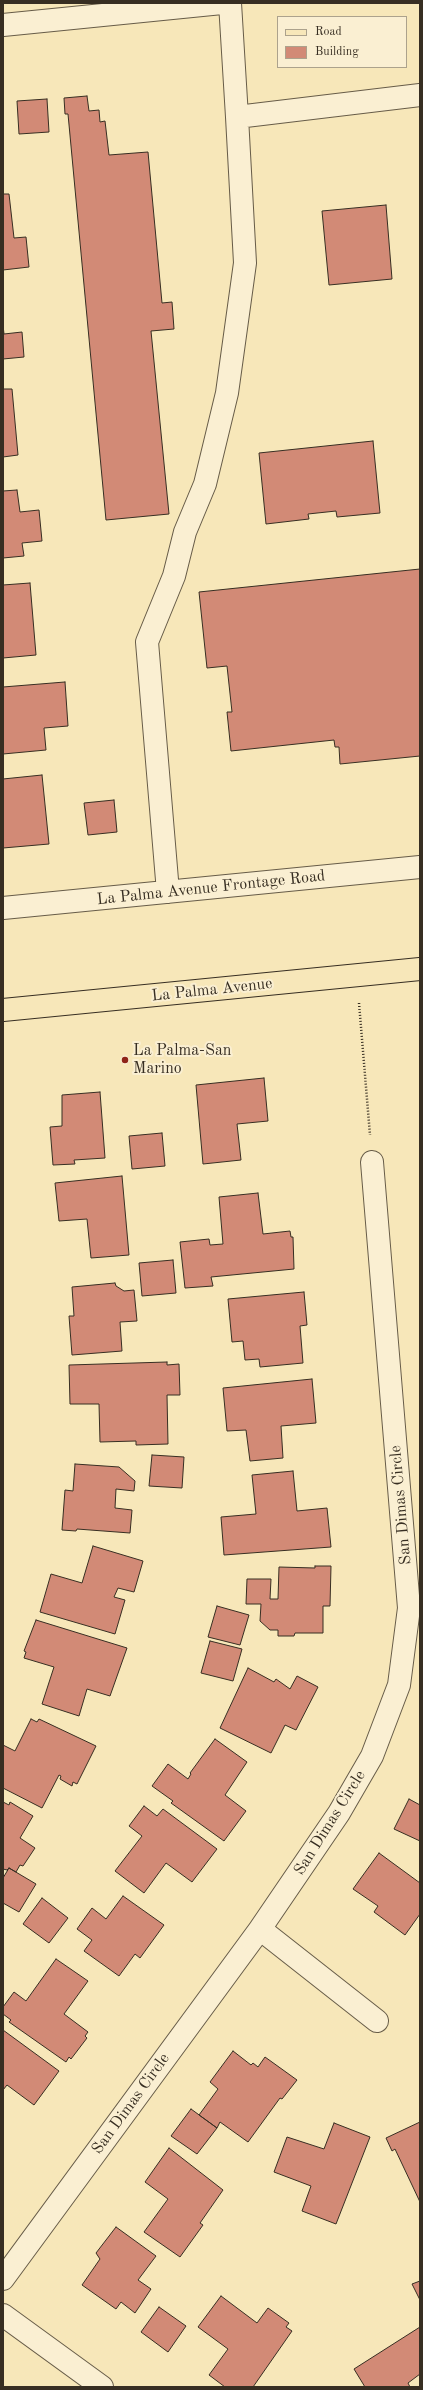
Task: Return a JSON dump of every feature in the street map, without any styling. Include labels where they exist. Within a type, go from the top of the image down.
[{"type":"main road","name":"La Palma Avenue","points":[[3,1010],[420,969]]},
{"type":"street","points":[[3,25],[222,3]]},
{"type":"street","points":[[168,892],[147,642],[174,576],[185,532],[205,484],[227,393],[245,264],[230,3]]},
{"type":"street","points":[[237,118],[420,95]]},
{"type":"street","name":"La Palma Avenue Frontage Road","points":[[3,908],[420,867]]},
{"type":"street","name":"San Dimas Circle","points":[[3,2279],[260,1929],[339,1813],[368,1763],[398,1685],[409,1608],[372,1162]]},
{"type":"street","points":[[260,1929],[377,2021]]},
{"type":"street","points":[[3,2315],[102,2387]]},
{"type":"path","points":[[357,975],[372,1162]]},
{"type":"building","points":[[87,96],[89,111],[99,110],[100,122],[105,121],[109,155],[148,152],[162,303],[172,302],[174,329],[151,331],[169,514],[106,520],[68,114],[65,114],[64,98]]},
{"type":"building","points":[[47,99],[49,132],[19,134],[17,101]]},
{"type":"building","points":[[3,194],[9,194],[14,238],[26,237],[29,267],[3,270]]},
{"type":"building","points":[[386,205],[392,279],[329,285],[322,211]]},
{"type":"building","points":[[3,325],[4,334],[22,332],[24,357],[3,359]]},
{"type":"building","points":[[3,389],[12,389],[18,455],[3,457]]},
{"type":"building","points":[[373,441],[380,513],[337,517],[336,511],[308,514],[309,519],[266,524],[259,453]]},
{"type":"building","points":[[17,490],[20,512],[39,510],[42,541],[22,543],[24,556],[3,558],[3,491]]},
{"type":"building","points":[[420,569],[420,756],[340,764],[339,747],[335,747],[334,740],[231,751],[227,712],[232,712],[227,666],[207,668],[199,592]]},
{"type":"building","points":[[30,583],[36,655],[3,658],[3,585]]},
{"type":"building","points":[[65,682],[68,726],[44,728],[46,750],[3,754],[3,687]]},
{"type":"building","points":[[42,775],[49,844],[3,848],[3,779]]},
{"type":"building","points":[[114,800],[117,832],[88,835],[84,803]]},
{"type":"building","points":[[264,1078],[268,1121],[237,1124],[241,1160],[203,1164],[196,1085]]},
{"type":"building","points":[[100,1092],[105,1158],[74,1160],[75,1164],[53,1165],[50,1127],[62,1126],[62,1095]]},
{"type":"building","points":[[162,1133],[165,1166],[132,1169],[129,1136]]},
{"type":"building","points":[[122,1176],[129,1255],[91,1258],[87,1219],[59,1221],[55,1183]]},
{"type":"building","points":[[258,1193],[263,1234],[290,1231],[291,1237],[293,1237],[294,1269],[211,1277],[213,1286],[185,1288],[180,1242],[209,1239],[210,1245],[223,1244],[219,1197]]},
{"type":"building","points":[[173,1260],[176,1293],[142,1296],[139,1263]]},
{"type":"building","points":[[115,1283],[116,1286],[124,1291],[134,1290],[137,1321],[120,1322],[122,1351],[72,1355],[69,1316],[74,1316],[72,1287]]},
{"type":"building","points":[[304,1292],[307,1325],[300,1326],[303,1363],[260,1367],[259,1359],[245,1360],[243,1341],[232,1342],[228,1299]]},
{"type":"building","points":[[167,1362],[167,1365],[179,1364],[180,1395],[167,1395],[168,1444],[136,1445],[136,1441],[100,1442],[99,1404],[70,1404],[69,1365]]},
{"type":"building","points":[[312,1379],[316,1423],[281,1426],[283,1458],[250,1461],[246,1430],[227,1431],[223,1388]]},
{"type":"building","points":[[152,1455],[184,1457],[182,1488],[149,1486]]},
{"type":"building","points":[[75,1464],[119,1467],[135,1481],[134,1491],[116,1489],[115,1508],[132,1510],[130,1533],[77,1529],[76,1531],[62,1530],[65,1490],[73,1491]]},
{"type":"building","points":[[293,1471],[297,1511],[327,1508],[331,1547],[224,1555],[221,1517],[256,1514],[252,1475]]},
{"type":"building","points":[[93,1546],[143,1561],[134,1592],[118,1588],[114,1597],[125,1600],[115,1634],[40,1612],[51,1574],[82,1583]]},
{"type":"building","points":[[315,1566],[331,1566],[330,1606],[323,1606],[323,1633],[295,1633],[294,1636],[278,1636],[278,1630],[270,1630],[260,1621],[261,1604],[246,1604],[247,1579],[271,1579],[270,1599],[278,1599],[279,1567],[315,1568]]},
{"type":"building","points":[[217,1606],[249,1615],[240,1645],[208,1637]]},
{"type":"building","points":[[36,1620],[127,1648],[110,1696],[87,1689],[79,1716],[42,1704],[54,1667],[24,1658],[26,1652],[24,1651]]},
{"type":"building","points":[[210,1641],[242,1649],[233,1681],[201,1673]]},
{"type":"building","points":[[248,1668],[274,1682],[276,1679],[290,1689],[297,1676],[318,1687],[296,1730],[285,1725],[271,1753],[220,1728]]},
{"type":"building","points":[[31,1719],[37,1722],[39,1719],[96,1746],[77,1784],[73,1782],[72,1786],[60,1779],[61,1776],[59,1775],[42,1808],[3,1788],[3,1745],[15,1751]]},
{"type":"building","points":[[215,1739],[247,1762],[225,1795],[246,1811],[224,1841],[171,1803],[173,1801],[152,1786],[168,1764],[188,1779],[191,1774],[190,1773]]},
{"type":"building","points":[[409,1799],[420,1805],[420,1841],[394,1829]]},
{"type":"building","points":[[3,1802],[9,1805],[10,1802],[33,1816],[20,1838],[35,1848],[23,1866],[20,1865],[16,1872],[9,1868],[7,1870],[3,1869]]},
{"type":"building","points":[[144,1806],[157,1816],[163,1809],[217,1849],[192,1882],[166,1863],[144,1893],[115,1871],[142,1836],[129,1826]]},
{"type":"building","points":[[379,1853],[420,1883],[420,1914],[405,1935],[374,1912],[378,1906],[353,1889]]},
{"type":"building","points":[[9,1868],[36,1884],[19,1912],[3,1903],[3,1878]]},
{"type":"building","points":[[123,1896],[164,1925],[140,1958],[135,1954],[119,1976],[84,1951],[92,1940],[77,1929],[92,1908],[106,1919]]},
{"type":"building","points":[[42,1898],[68,1918],[49,1943],[23,1924]]},
{"type":"building","points":[[56,1959],[88,1981],[64,2014],[88,2032],[85,2036],[87,2038],[71,2059],[69,2057],[66,2062],[9,2022],[11,2020],[3,2014],[3,2007],[14,1992],[26,2001]]},
{"type":"building","points":[[3,2030],[59,2071],[34,2105],[7,2085],[3,2090]]},
{"type":"building","points":[[233,2051],[251,2065],[253,2063],[258,2067],[265,2057],[297,2080],[282,2099],[280,2098],[248,2142],[220,2122],[217,2128],[199,2115],[218,2089],[210,2082]]},
{"type":"building","points":[[191,2109],[217,2128],[197,2154],[171,2136]]},
{"type":"building","points":[[420,2122],[420,2202],[395,2149],[392,2151],[386,2138]]},
{"type":"building","points":[[334,2123],[370,2137],[336,2224],[302,2211],[311,2186],[274,2172],[287,2137],[324,2149]]},
{"type":"building","points":[[169,2148],[223,2190],[200,2223],[203,2225],[180,2257],[144,2232],[168,2199],[145,2182]]},
{"type":"building","points":[[116,2227],[156,2256],[138,2280],[151,2289],[135,2313],[121,2302],[116,2309],[82,2285],[100,2259],[96,2253]]},
{"type":"building","points":[[420,2281],[420,2300],[412,2284]]},
{"type":"building","points":[[221,2296],[257,2323],[268,2308],[289,2323],[286,2327],[292,2331],[253,2387],[225,2387],[209,2375],[228,2349],[198,2327]]},
{"type":"building","points":[[159,2307],[186,2326],[168,2352],[141,2332]]},
{"type":"building","points":[[420,2327],[420,2374],[408,2383],[410,2387],[365,2387],[354,2369]]},
{"type":"place","name":"La Palma-San Marino","points":[[125,1060]]}]
